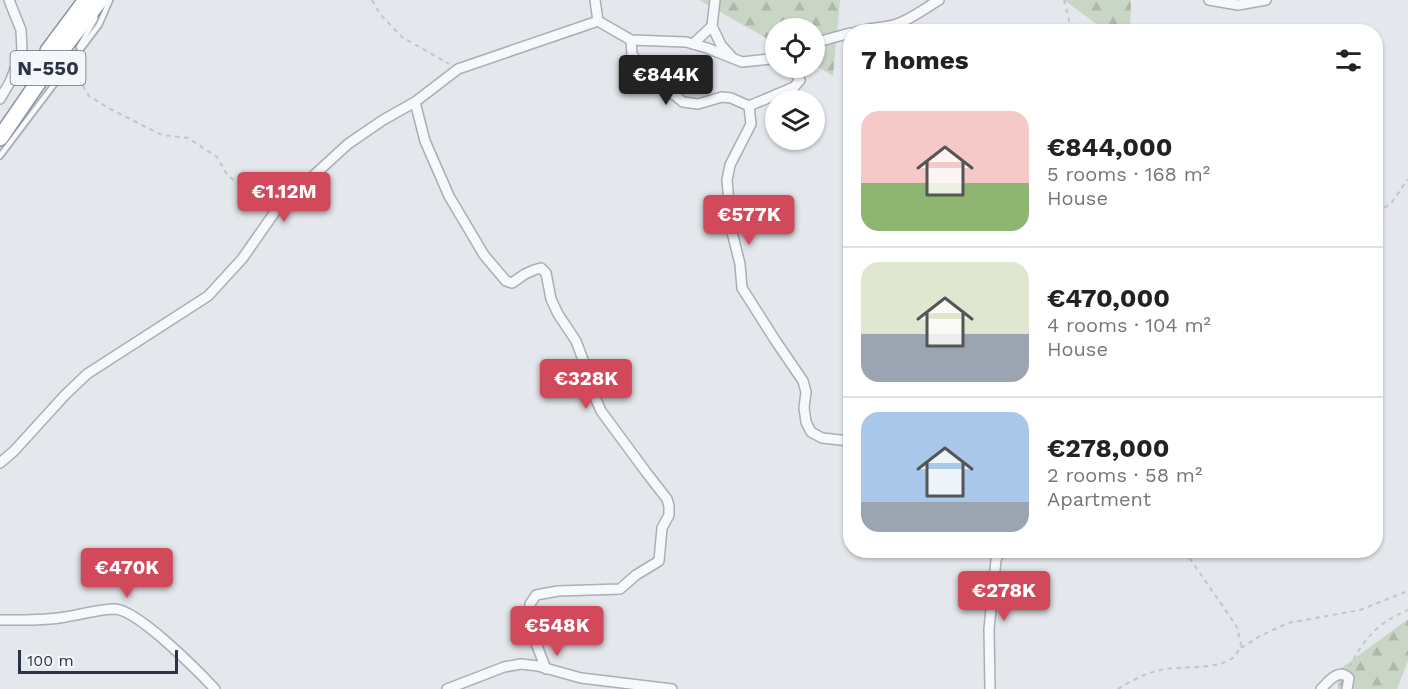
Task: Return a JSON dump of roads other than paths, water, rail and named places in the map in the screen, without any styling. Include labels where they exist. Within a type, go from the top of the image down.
[{"type":"highway","name":"N-550","points":[[0,122],[46,53],[98,1]]},
{"type":"highway","name":"N-550","points":[[0,138],[98,1]]},
{"type":"street","points":[[0,99],[10,82],[22,51],[21,30],[9,0]]},
{"type":"street","points":[[595,0],[598,21]]},
{"type":"street","points":[[693,44],[711,26],[715,0]]},
{"type":"street","points":[[897,24],[939,0]]},
{"type":"street","points":[[1209,0],[1238,5],[1266,0]]},
{"type":"street","points":[[0,463],[87,374],[208,296],[242,259],[277,209],[348,144],[415,102],[458,69],[598,21],[631,40],[686,42],[742,62],[765,60]]},
{"type":"street","points":[[711,26],[721,45],[735,60]]},
{"type":"street","points":[[825,40],[843,35]]},
{"type":"street","points":[[631,40],[632,54],[642,69],[683,102],[698,104],[731,98],[749,106],[794,87],[800,80],[798,78]]},
{"type":"street","points":[[0,86],[10,82]]},
{"type":"street","points":[[415,102],[424,141],[445,187],[484,255],[506,281],[512,283],[534,270],[541,268],[546,273],[551,299],[576,341],[601,411],[668,499],[669,515],[662,528],[659,561],[636,575],[620,589],[558,591],[536,595],[530,604],[531,630],[546,669]]},
{"type":"street","points":[[749,106],[751,124],[730,165],[727,180],[731,228],[740,264],[742,288],[803,381],[806,392],[804,408],[806,422],[811,432],[822,438],[843,440]]},
{"type":"street","points":[[990,689],[989,629],[997,558]]},
{"type":"street","points":[[0,620],[25,621],[61,618],[117,609],[162,638],[215,689]]},
{"type":"street","points":[[447,689],[504,667],[520,664],[581,678],[672,689]]},
{"type":"street","points":[[1321,689],[1339,674],[1345,674],[1349,678],[1347,689]]},
{"type":"lane","points":[[70,63],[95,19],[98,1]]},
{"type":"lane","points":[[0,156],[99,25],[98,1]]}]
